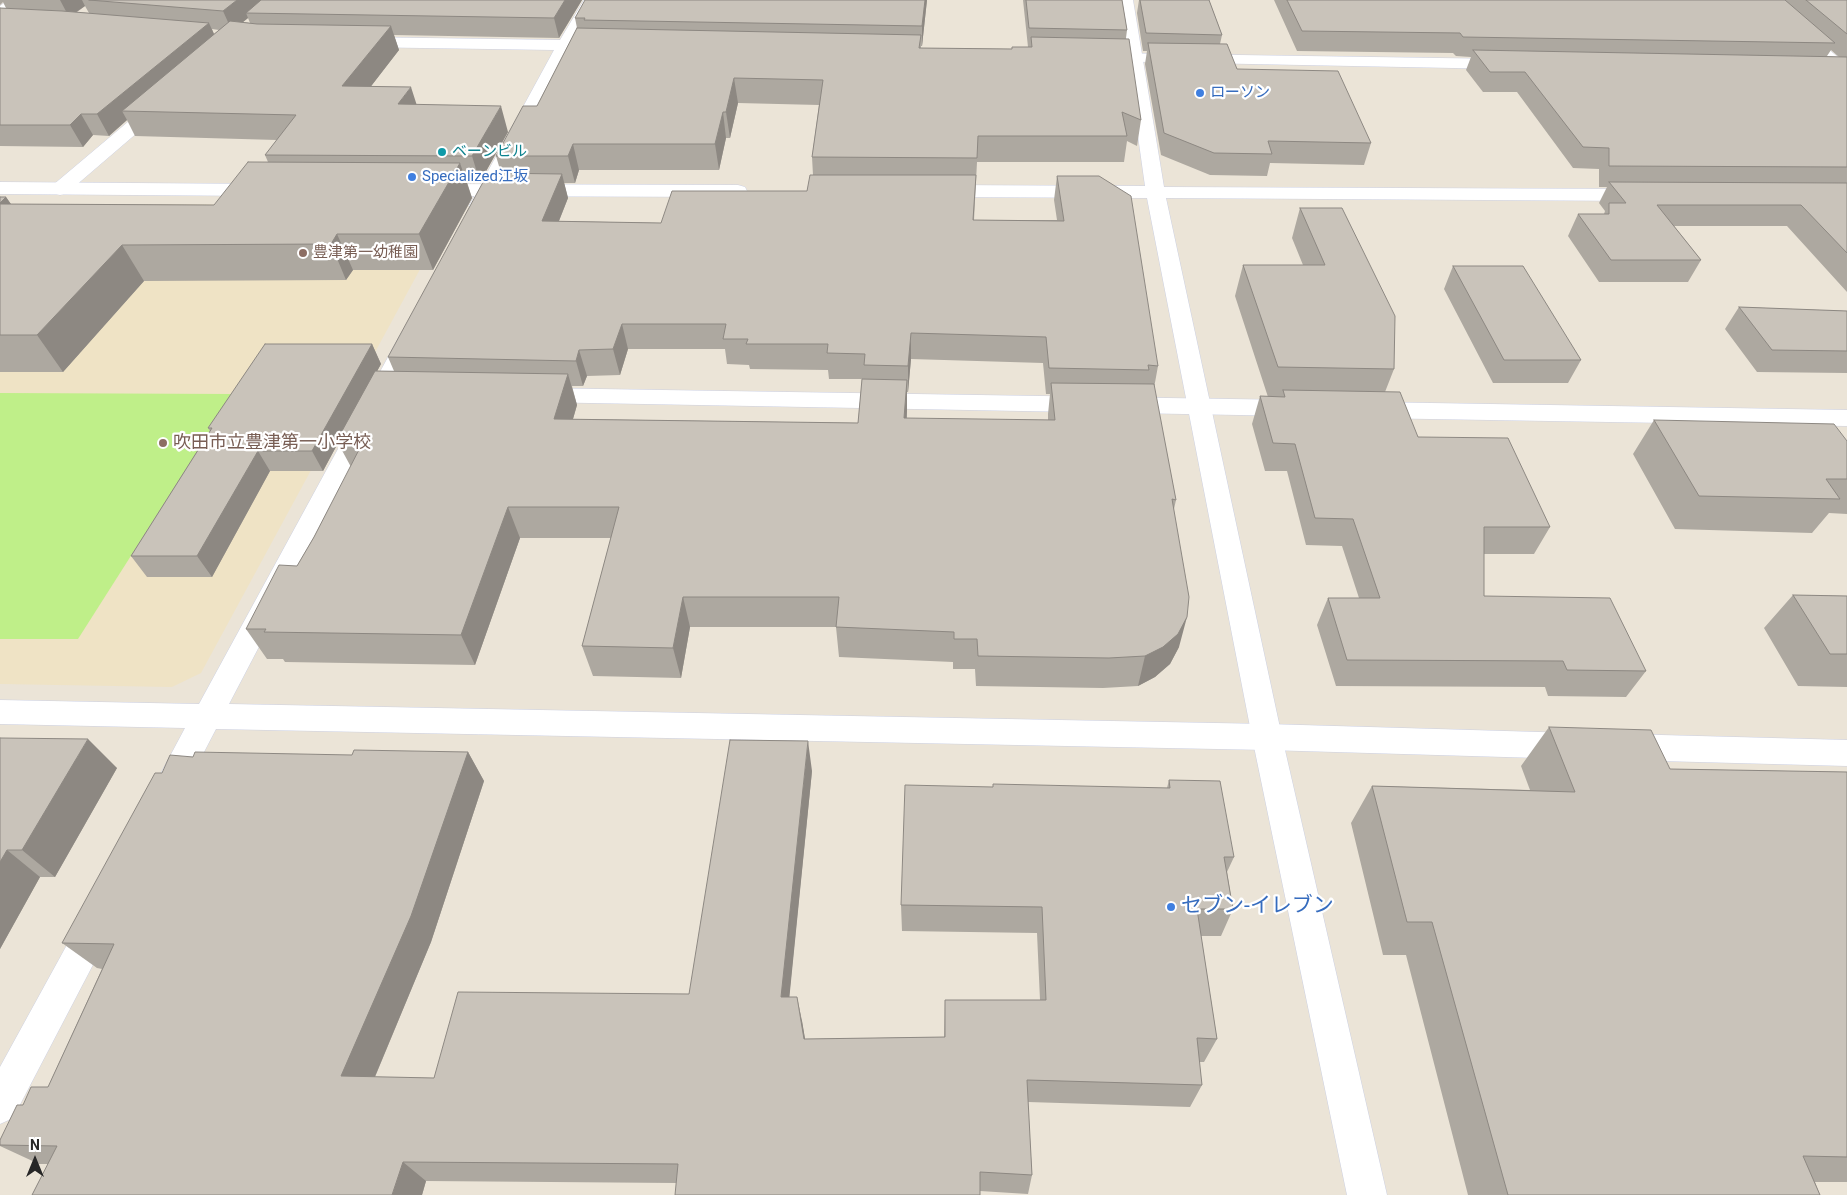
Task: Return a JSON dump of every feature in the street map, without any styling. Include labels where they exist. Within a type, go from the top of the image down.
[{"type":"street","points":[[0,13],[18,0]]},
{"type":"street","points":[[469,226],[565,45],[591,0]]},
{"type":"street","points":[[1126,0],[1155,192],[1267,737],[1367,1195]]},
{"type":"street","points":[[1762,0],[1845,71]]},
{"type":"street","points":[[0,21],[18,22]]},
{"type":"street","points":[[347,42],[624,46]]},
{"type":"street","points":[[1086,57],[1524,65]]},
{"type":"street","points":[[1824,70],[1845,71]]},
{"type":"street","points":[[60,189],[171,95]]},
{"type":"street","points":[[0,188],[279,190]]},
{"type":"street","points":[[418,190],[756,191]]},
{"type":"street","points":[[926,191],[1659,195]]},
{"type":"street","points":[[157,811],[208,716],[391,392],[423,313]]},
{"type":"street","points":[[510,394],[1319,409]]},
{"type":"street","points":[[1348,410],[1847,418]]},
{"type":"street","points":[[0,712],[1267,737],[1847,753]]},
{"type":"street","points":[[0,1105],[111,898]]},
{"type":"shaded area","name":"吹田市立豊津第一小学校","points":[[0,204],[442,205],[450,214],[201,673],[172,687],[0,684]]},
{"type":"green space","points":[[0,393],[234,394],[78,639],[0,639]]},
{"type":"building","points":[[89,0],[237,0],[223,11]]},
{"type":"building","points":[[261,0],[565,0],[554,18],[246,13]]},
{"type":"building","points":[[585,0],[925,0],[922,26],[584,20],[585,18],[575,18]]},
{"type":"building","points":[[1026,0],[1122,0],[1127,30],[1029,28]]},
{"type":"building","points":[[1140,0],[1209,0],[1222,35],[1146,33]]},
{"type":"building","points":[[1287,0],[1785,0],[1835,43],[1463,37],[1460,33],[1302,31]]},
{"type":"building","points":[[1806,0],[1847,0],[1847,34]]},
{"type":"building","points":[[0,8],[209,23],[97,114],[81,114],[70,125],[0,125]]},
{"type":"building","points":[[230,21],[257,24],[391,26],[342,86],[411,87],[398,104],[501,106],[472,156],[265,155],[296,115],[122,111]]},
{"type":"building","points":[[577,28],[921,35],[919,48],[1012,49],[1012,47],[1032,47],[1031,37],[1129,39],[1141,120],[1122,112],[1127,136],[978,136],[977,158],[812,157],[823,80],[734,78],[726,112],[723,112],[715,144],[573,144],[568,156],[496,156],[523,106],[537,106]]},
{"type":"building","points":[[1148,43],[1227,44],[1237,69],[1338,71],[1371,143],[1268,141],[1272,154],[1214,153],[1164,133]]},
{"type":"building","points":[[1473,50],[1847,57],[1847,167],[1609,166],[1609,148],[1583,147],[1525,72],[1490,72]]},
{"type":"building","points":[[248,162],[460,163],[419,234],[337,234],[331,244],[122,245],[37,335],[0,335],[0,204],[214,205]]},
{"type":"building","points":[[488,173],[562,174],[542,221],[661,223],[672,191],[807,191],[810,175],[976,175],[973,220],[1064,221],[1057,176],[1099,176],[1131,196],[1158,366],[1148,365],[1149,370],[1049,368],[1046,337],[911,333],[908,366],[864,365],[865,354],[827,353],[828,344],[746,344],[748,339],[723,339],[726,324],[622,324],[613,349],[579,350],[576,361],[388,357]]},
{"type":"building","points":[[1609,182],[1847,183],[1847,253],[1801,205],[1657,205],[1701,260],[1611,260],[1578,214],[1609,214],[1609,203],[1626,203]]},
{"type":"building","points":[[0,197],[6,197],[0,203]]},
{"type":"building","points":[[1300,208],[1342,208],[1395,316],[1394,369],[1278,367],[1243,265],[1325,265]]},
{"type":"building","points":[[1453,266],[1523,266],[1581,360],[1504,360]]},
{"type":"building","points":[[1739,307],[1847,311],[1847,351],[1772,350]]},
{"type":"building","points":[[265,344],[372,344],[312,451],[258,451],[197,556],[131,556],[212,428],[208,428]]},
{"type":"building","points":[[375,371],[568,374],[554,419],[858,423],[862,379],[907,380],[904,418],[1055,420],[1051,383],[1154,384],[1176,500],[1172,499],[1189,597],[1187,617],[1178,634],[1163,647],[1145,656],[1109,658],[978,656],[977,639],[954,639],[954,632],[836,627],[839,597],[683,597],[673,648],[582,646],[619,507],[508,507],[461,635],[264,632],[266,629],[246,629],[279,565],[297,566],[364,440],[337,440]]},
{"type":"building","points":[[1283,390],[1400,392],[1418,437],[1508,438],[1550,527],[1484,527],[1484,596],[1610,598],[1646,671],[1567,670],[1563,661],[1347,660],[1328,598],[1380,598],[1353,519],[1315,518],[1295,444],[1273,443],[1260,396],[1285,397]]},
{"type":"building","points":[[1654,420],[1834,424],[1847,441],[1847,479],[1826,479],[1840,499],[1699,496]]},
{"type":"building","points":[[1793,595],[1847,596],[1847,654],[1830,654]]},
{"type":"building","points":[[1549,727],[1651,730],[1670,769],[1847,772],[1847,1157],[1803,1156],[1820,1195],[1508,1195],[1432,922],[1407,922],[1372,786],[1575,792]]},
{"type":"building","points":[[0,738],[88,739],[22,850],[7,850],[0,862]]},
{"type":"building","points":[[730,740],[808,741],[781,997],[797,997],[804,1039],[945,1037],[945,1000],[1046,1000],[1042,907],[901,905],[905,785],[993,787],[993,784],[1170,788],[1169,780],[1220,781],[1234,857],[1224,857],[1233,909],[1197,909],[1217,1039],[1197,1038],[1202,1085],[1027,1080],[1032,1175],[980,1172],[980,1195],[675,1195],[678,1164],[403,1162],[392,1195],[32,1195],[57,1146],[0,1145],[0,1140],[17,1105],[23,1105],[31,1087],[48,1087],[114,944],[62,943],[155,773],[162,773],[170,755],[193,757],[195,752],[352,755],[354,750],[468,752],[411,916],[341,1076],[434,1078],[458,992],[689,994]]},
{"type":"place","name":"ローソン","points":[[1200,93]]},
{"type":"place","name":"ベーンビル","points":[[442,152]]},
{"type":"place","name":"Specialized江坂","points":[[412,177]]},
{"type":"place","name":"豊津第一幼稚園","points":[[303,253]]},
{"type":"place","name":"吹田市立豊津第一小学校","points":[[163,443]]},
{"type":"place","name":"セブン-イレブン","points":[[1171,907]]}]
